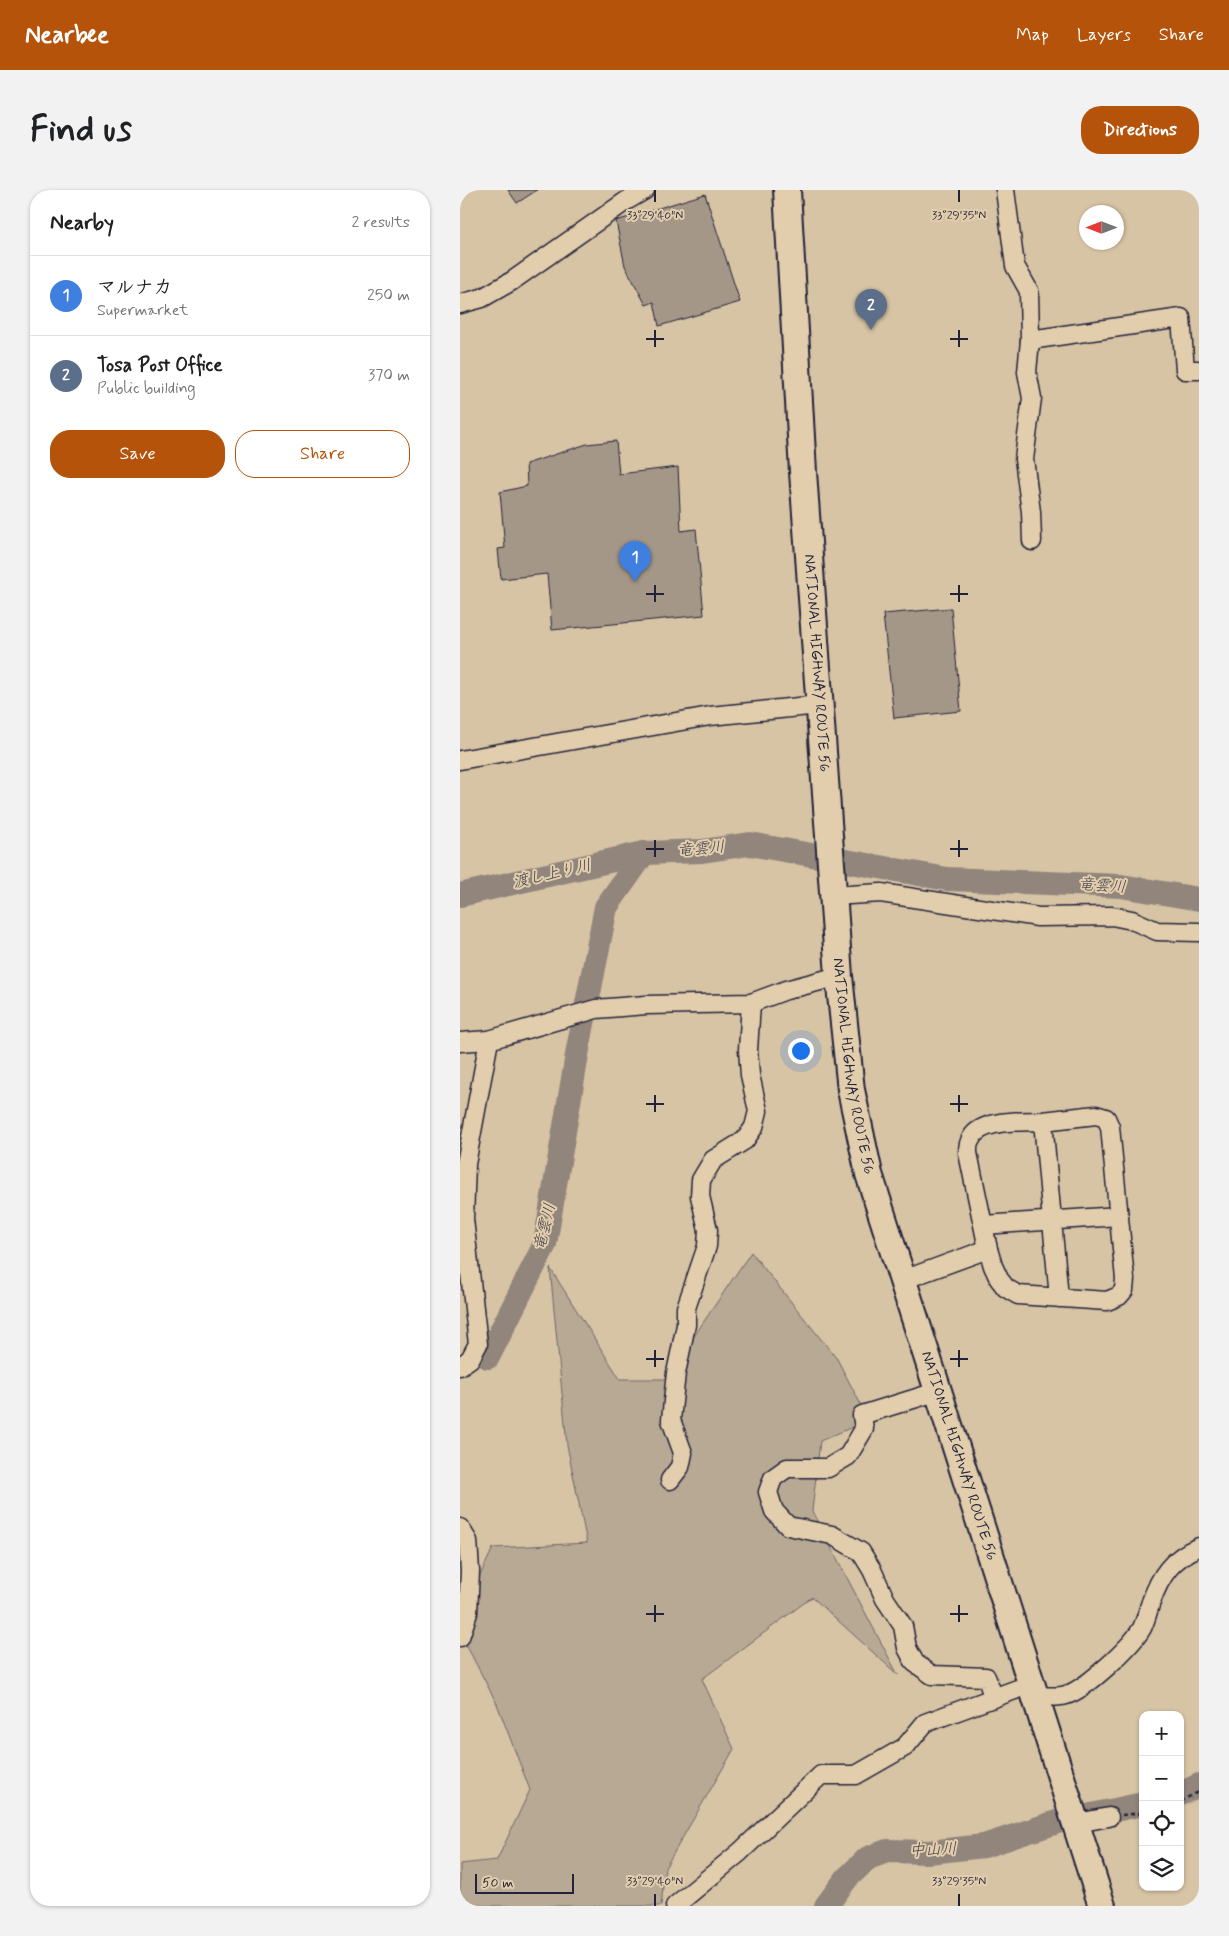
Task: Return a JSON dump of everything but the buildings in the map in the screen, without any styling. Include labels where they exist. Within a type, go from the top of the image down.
[{"type":"highway","name":"NATIONAL HIGHWAY ROUTE 56","points":[[787,190],[803,472],[819,705],[839,976],[851,1090],[869,1174],[1102,1906]]},
{"type":"street","points":[[460,304],[482,298],[512,281],[618,206],[644,190]]},
{"type":"street","points":[[1005,190],[1014,266],[1028,291],[1030,340],[1026,372],[1032,398],[1024,459],[1031,512],[1032,541]]},
{"type":"street","points":[[1030,340],[1181,318],[1185,370],[1199,370]]},
{"type":"street","points":[[460,760],[710,716],[819,705]]},
{"type":"street","points":[[833,888],[881,893],[1038,917],[1112,916],[1132,920],[1157,931],[1199,932]]},
{"type":"street","points":[[460,1042],[489,1040],[596,1009],[646,1005],[751,1003],[786,990],[839,976]]},
{"type":"street","points":[[670,1480],[680,1467],[683,1453],[671,1420],[676,1374],[686,1325],[686,1308],[707,1246],[708,1230],[700,1196],[701,1180],[713,1160],[745,1140],[754,1128],[758,1111],[750,1075],[748,1050],[751,1003]]},
{"type":"street","points":[[460,1366],[470,1359],[478,1344],[464,1219],[466,1164],[489,1040]]},
{"type":"street","points":[[1096,1115],[1106,1118],[1110,1128],[1125,1279],[1124,1290],[1119,1296],[1107,1301],[1018,1296],[1006,1288],[993,1266],[968,1153],[970,1139],[981,1128],[1002,1122],[1043,1121],[1096,1115]]},
{"type":"street","points":[[1043,1121],[1058,1298]]},
{"type":"street","points":[[984,1225],[1119,1216]]},
{"type":"street","points":[[903,1280],[988,1249]]},
{"type":"street","points":[[939,1391],[862,1415],[864,1429],[848,1456],[828,1468],[787,1468],[773,1478],[768,1492],[774,1511],[788,1526],[832,1535],[861,1552],[872,1570],[885,1599],[902,1626],[907,1648],[915,1663],[932,1674],[986,1677],[994,1698]]},
{"type":"street","points":[[460,1528],[468,1541],[470,1571],[468,1612],[460,1638]]},
{"type":"street","points":[[675,1906],[740,1852],[821,1775],[856,1775],[905,1747],[925,1723],[994,1698],[1033,1690],[1064,1696],[1079,1690],[1124,1651],[1142,1627],[1155,1591],[1165,1571],[1184,1553],[1199,1547]]},
{"type":"street","points":[[1076,1824],[1109,1817]]},
{"type":"path","points":[[1184,1799],[1199,1792]]},
{"type":"path","points":[[1109,1817],[1139,1813]]},
{"type":"shaded area","points":[[751,1252],[837,1359],[869,1420],[820,1441],[812,1511],[898,1675],[812,1597],[702,1679],[734,1749],[665,1868],[661,1906],[460,1906],[460,1864],[497,1860],[530,1790],[497,1704],[460,1633],[460,1618],[493,1548],[587,1543],[567,1445],[550,1268],[620,1379],[665,1379]]},
{"type":"waterway","name":"竜雲川","points":[[460,895],[644,853],[702,851],[750,844],[947,879],[1121,886],[1199,899]]},
{"type":"waterway","name":"竜雲川","points":[[488,1357],[545,1244],[578,1049],[606,907],[644,853]]},
{"type":"waterway","name":"中山川","points":[[1184,1792],[1199,1785]]},
{"type":"waterway","name":"中山川","points":[[1087,1816],[1139,1805]]},
{"type":"waterway","name":"中山川","points":[[826,1906],[847,1878],[868,1858],[887,1851],[929,1852],[984,1846],[1060,1821]]},
{"type":"place","name":"Tosa Post Office","points":[[871,330]]},
{"type":"place","name":"マルナカ","points":[[635,582]]},
{"type":"water label","name":"渡し上り川","points":[[552,874]]}]
